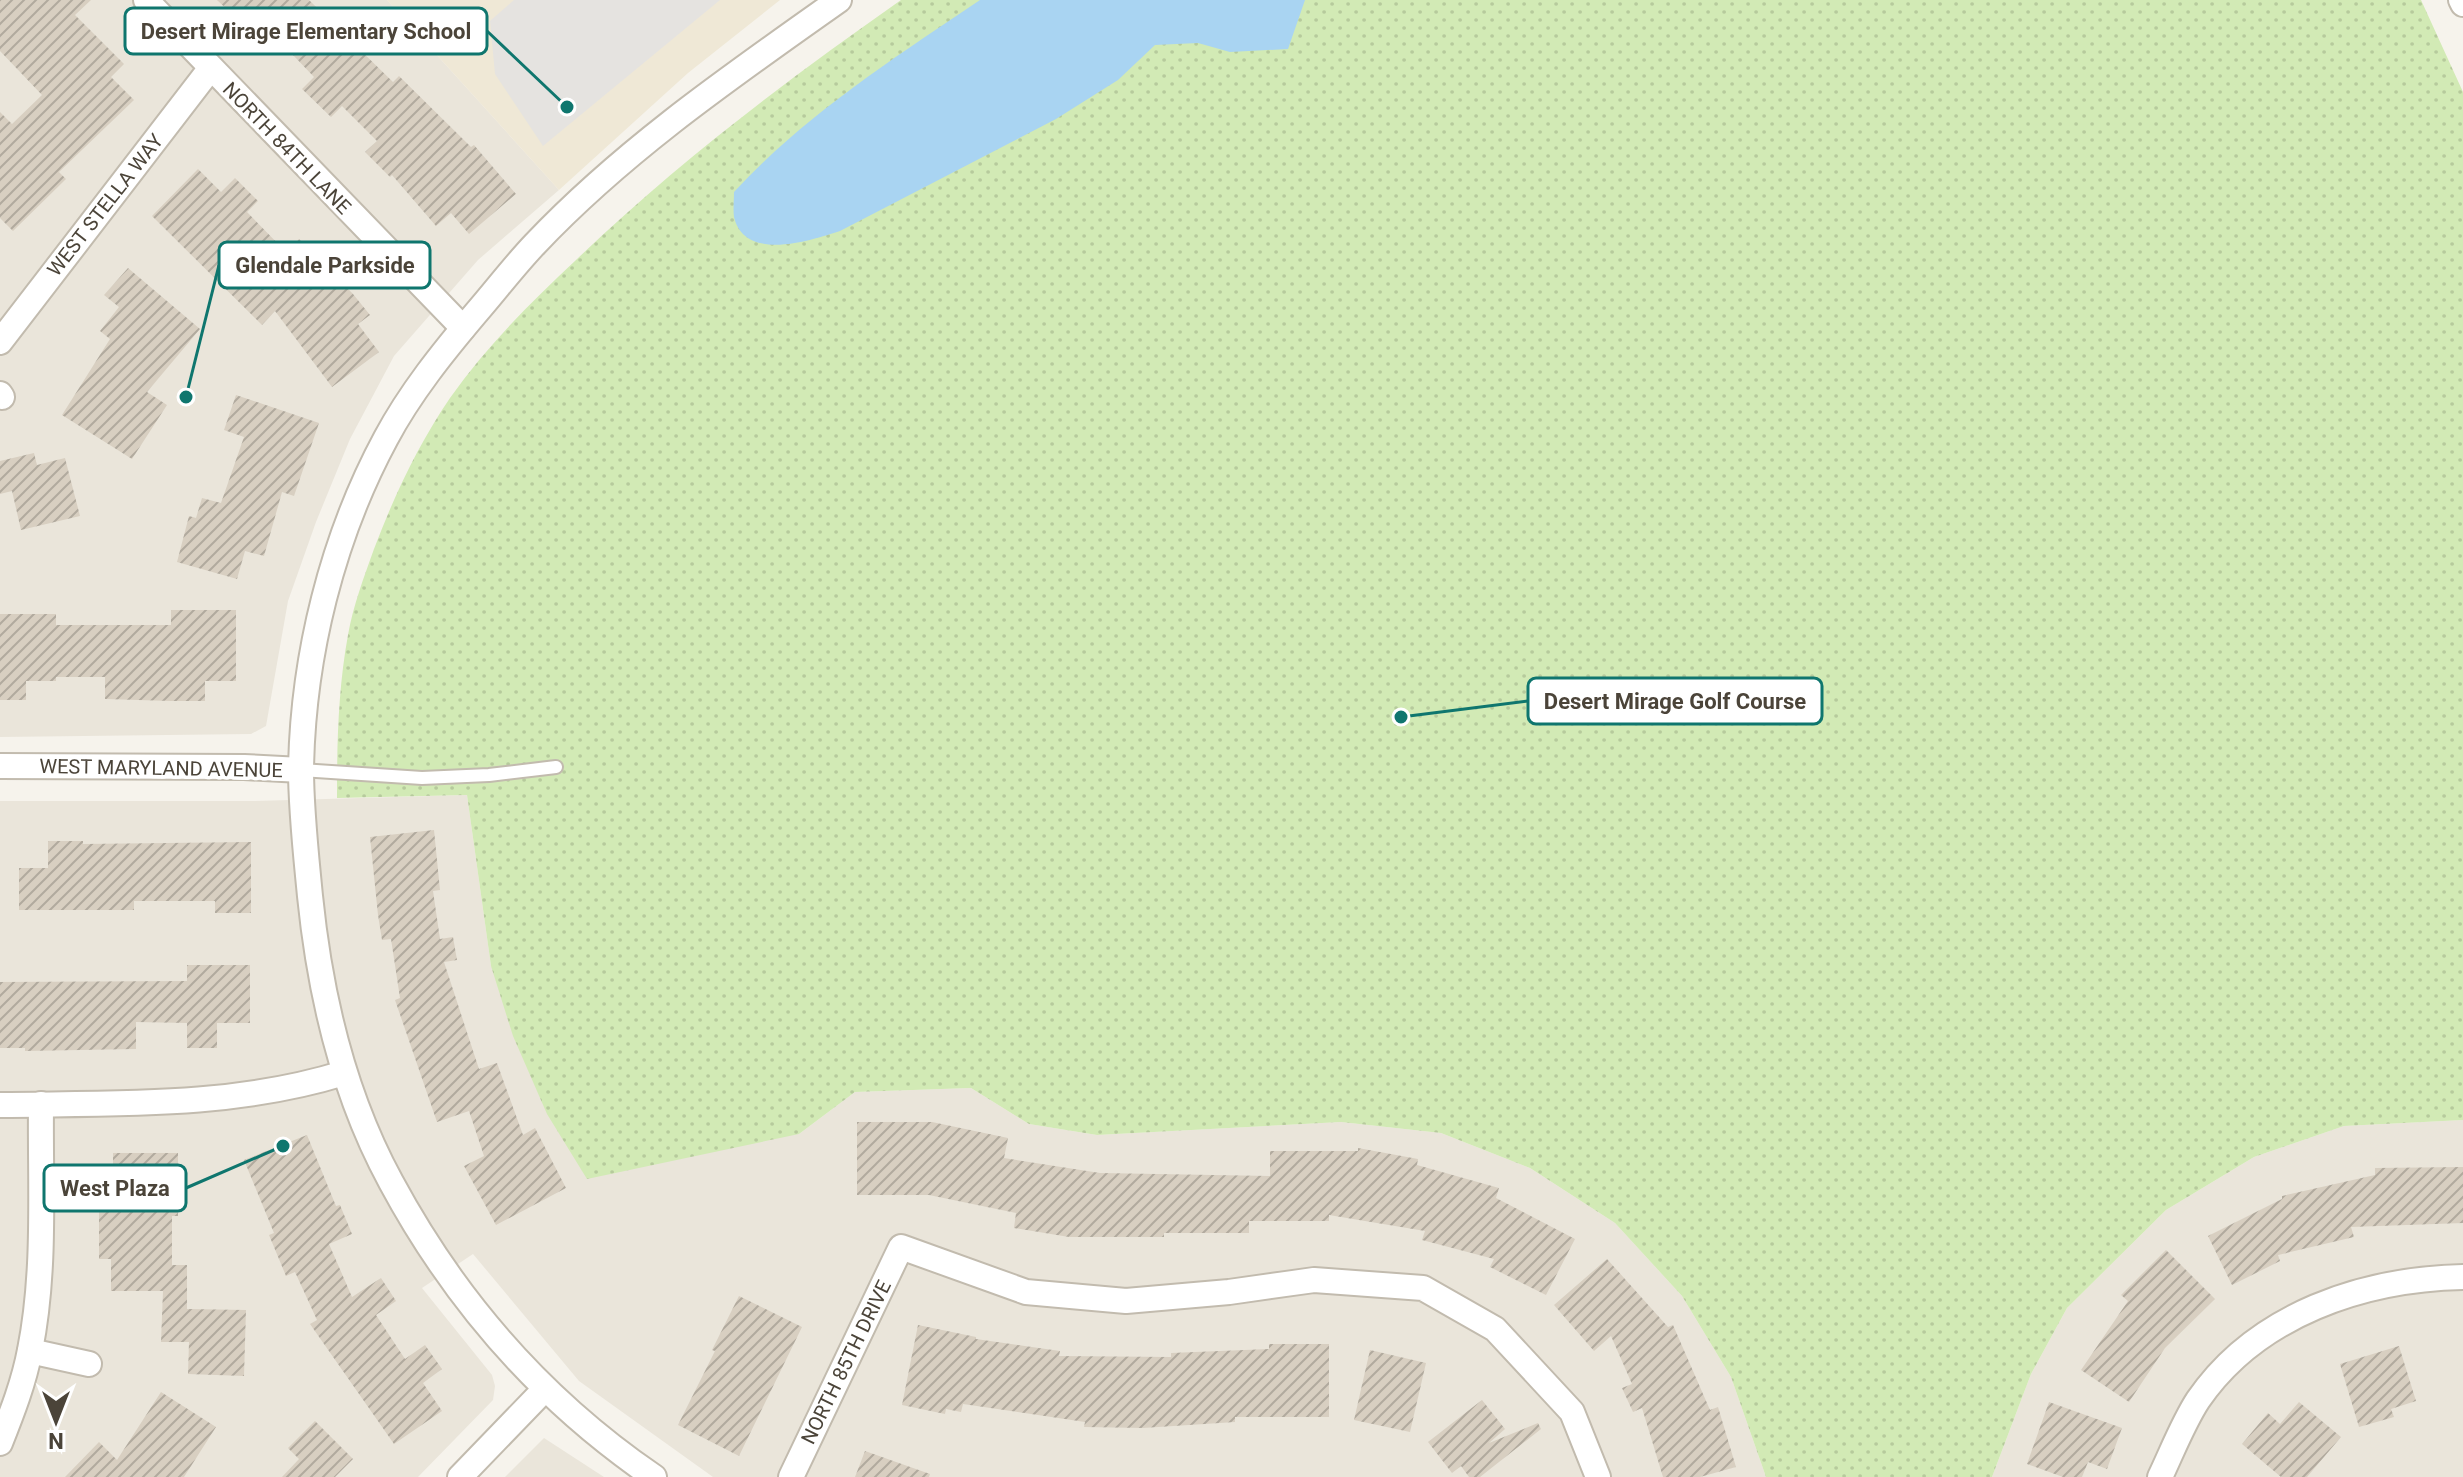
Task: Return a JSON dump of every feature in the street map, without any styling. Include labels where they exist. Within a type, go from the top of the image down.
[{"type":"street","name":"NORTH 84TH LANE","points":[[146,0],[463,328]]},
{"type":"street","name":"WEST MARYLAND AVENUE","points":[[0,766],[301,770],[312,657],[325,597],[350,518],[386,437],[434,364],[535,245],[606,178],[707,94],[839,0]]},
{"type":"street","name":"WEST STELLA WAY","points":[[0,342],[210,69]]},
{"type":"street","points":[[301,770],[315,942],[344,1073],[389,1180],[421,1234],[478,1314],[544,1390],[607,1445],[654,1477]]},
{"type":"street","points":[[0,1105],[204,1101],[303,1086],[344,1073]]},
{"type":"street","points":[[0,1443],[15,1405],[30,1351],[37,1301],[41,1104]]},
{"type":"street","name":"NORTH 85TH DRIVE","points":[[791,1477],[901,1247],[1026,1292],[1126,1301],[1229,1292],[1314,1280],[1423,1288],[1495,1329],[1524,1360],[1572,1412],[1598,1477]]},
{"type":"street","points":[[2160,1477],[2199,1399],[2257,1340],[2313,1306],[2370,1288],[2424,1278],[2463,1277]]},
{"type":"street","points":[[30,1351],[89,1364]]},
{"type":"street","points":[[460,1477],[544,1390]]},
{"type":"lane","points":[[301,770],[422,778],[489,775],[556,767]]},
{"type":"shaded area","points":[[0,0],[387,0],[559,190],[478,260],[394,356],[350,439],[316,522],[288,601],[266,726],[251,734],[0,737]]},
{"type":"shaded area","points":[[387,0],[780,0],[688,73],[559,190]]},
{"type":"shaded area","points":[[514,0],[720,0],[543,146],[495,74],[490,21]]},
{"type":"shaded area","points":[[467,795],[491,966],[799,1134],[855,1092],[971,1088],[1029,1124],[1097,1135],[1341,1122],[1441,1133],[1530,1168],[1615,1223],[1682,1296],[1731,1377],[1766,1477],[713,1477],[579,1381],[473,1254],[422,1288],[492,1375],[495,1386],[493,1400],[418,1477],[0,1477],[0,801],[255,801]]},
{"type":"shaded area","points":[[2463,1120],[2463,1477],[1992,1477],[2031,1374],[2067,1308],[2166,1210],[2254,1157],[2344,1126]]},
{"type":"shaded area","points":[[544,1438],[604,1477],[505,1477]]},
{"type":"green space","points":[[901,0],[2421,0],[2463,92],[2463,1120],[2344,1126],[2254,1157],[2166,1210],[2067,1308],[2031,1374],[1992,1477],[1766,1477],[1731,1377],[1682,1296],[1615,1223],[1530,1168],[1441,1133],[1341,1122],[1097,1135],[1029,1124],[971,1088],[855,1092],[799,1134],[587,1179],[547,1114],[513,1036],[491,966],[467,795],[337,798],[340,696],[353,613],[382,529],[417,452],[450,398],[494,343],[614,224],[693,156]]},
{"type":"water","points":[[980,0],[1305,0],[1288,49],[1230,52],[1198,43],[1155,45],[1118,80],[1056,119],[840,231],[781,245],[751,240],[741,231],[734,217],[734,192],[761,164],[851,89]]},
{"type":"building","points":[[0,0],[91,0],[75,15],[124,64],[111,77],[134,100],[59,172],[66,179],[13,231],[0,218],[0,112],[12,124],[42,95],[0,51]]},
{"type":"building","points":[[217,0],[309,0],[393,82],[399,76],[471,147],[474,145],[516,194],[469,234],[451,213],[436,226],[392,175],[390,177],[365,152],[377,141],[342,106],[331,117],[302,89],[314,77],[293,55],[295,52],[264,22],[253,34]]},
{"type":"building","points":[[198,169],[221,192],[235,178],[258,201],[247,212],[286,252],[299,239],[370,315],[358,324],[379,352],[332,387],[275,311],[262,325],[152,216]]},
{"type":"building","points":[[128,268],[200,329],[147,392],[167,405],[132,459],[62,415],[110,339],[100,331],[119,307],[104,295]]},
{"type":"building","points":[[236,395],[319,423],[294,496],[282,492],[264,556],[245,551],[237,579],[177,562],[189,516],[196,518],[202,498],[221,503],[244,437],[224,430]]},
{"type":"building","points":[[34,453],[37,465],[65,458],[80,516],[21,530],[12,491],[0,494],[0,461]]},
{"type":"building","points":[[171,610],[236,610],[236,681],[205,681],[205,701],[105,699],[105,677],[56,677],[56,681],[26,681],[26,700],[0,700],[0,614],[56,614],[56,625],[171,625]]},
{"type":"building","points":[[434,830],[440,890],[433,891],[440,939],[453,937],[457,960],[444,962],[479,1069],[497,1063],[523,1135],[535,1128],[566,1188],[496,1225],[464,1166],[484,1156],[469,1111],[437,1122],[395,1000],[400,998],[391,939],[382,940],[378,915],[370,837]]},
{"type":"building","points":[[48,841],[83,841],[83,844],[251,842],[251,913],[215,913],[215,901],[134,901],[134,910],[19,910],[19,868],[48,868]]},
{"type":"building","points":[[187,965],[250,965],[250,1023],[217,1023],[217,1048],[187,1048],[187,1023],[136,1022],[136,1049],[25,1051],[25,1048],[0,1048],[0,982],[187,981]]},
{"type":"building","points":[[857,1122],[932,1122],[1008,1138],[1004,1158],[1100,1173],[1270,1176],[1270,1151],[1358,1151],[1358,1148],[1418,1159],[1417,1165],[1499,1188],[1496,1198],[1575,1239],[1546,1295],[1490,1267],[1494,1259],[1422,1240],[1425,1231],[1329,1215],[1329,1221],[1249,1221],[1249,1233],[1069,1237],[1014,1228],[1016,1213],[929,1195],[857,1195]]},
{"type":"building","points":[[307,1135],[336,1206],[340,1205],[352,1234],[329,1244],[352,1297],[381,1278],[396,1301],[376,1315],[405,1359],[425,1345],[442,1369],[423,1383],[442,1411],[394,1444],[310,1324],[317,1320],[295,1272],[286,1276],[269,1235],[274,1233],[244,1160]]},
{"type":"building","points":[[113,1153],[178,1153],[178,1216],[172,1216],[172,1265],[187,1265],[187,1309],[246,1310],[244,1376],[188,1374],[189,1342],[161,1342],[163,1291],[111,1291],[111,1259],[99,1259],[99,1190],[113,1190]]},
{"type":"building","points":[[2463,1167],[2463,1223],[2351,1227],[2354,1237],[2278,1255],[2280,1261],[2232,1285],[2208,1236],[2282,1199],[2282,1196],[2375,1175],[2375,1168]]},
{"type":"building","points":[[2166,1250],[2215,1299],[2165,1348],[2129,1402],[2081,1370],[2128,1301],[2121,1295]]},
{"type":"building","points":[[1607,1259],[1668,1327],[1673,1325],[1710,1410],[1718,1407],[1736,1467],[1700,1477],[1663,1477],[1642,1408],[1633,1412],[1622,1388],[1632,1384],[1611,1336],[1594,1351],[1554,1305]]},
{"type":"building","points":[[739,1296],[802,1327],[739,1456],[678,1425]]},
{"type":"building","points":[[918,1325],[976,1339],[1060,1351],[1059,1356],[1171,1357],[1171,1353],[1269,1349],[1269,1344],[1329,1344],[1329,1417],[1235,1417],[1235,1422],[1143,1428],[1084,1427],[1085,1422],[963,1404],[961,1412],[946,1409],[945,1414],[902,1405]]},
{"type":"building","points":[[2399,1346],[2416,1401],[2391,1409],[2394,1417],[2359,1427],[2340,1364]]},
{"type":"building","points":[[1370,1350],[1426,1363],[1410,1432],[1354,1420]]},
{"type":"building","points":[[161,1392],[216,1427],[184,1477],[65,1477],[99,1442],[117,1460]]},
{"type":"building","points":[[1482,1400],[1505,1429],[1489,1443],[1538,1423],[1541,1429],[1480,1477],[1469,1477],[1461,1466],[1452,1473],[1428,1442]]},
{"type":"building","points":[[2049,1402],[2122,1428],[2107,1469],[2088,1462],[2082,1477],[2063,1477],[2027,1464]]},
{"type":"building","points":[[2299,1402],[2341,1437],[2307,1477],[2281,1477],[2242,1444],[2268,1413],[2280,1424]]},
{"type":"building","points":[[315,1421],[353,1459],[335,1477],[282,1477],[299,1459],[288,1448]]},
{"type":"building","points":[[865,1451],[930,1474],[929,1477],[855,1477]]},
{"type":"place","name":"Desert Mirage Elementary School","points":[[567,107]]},
{"type":"place","name":"Glendale Parkside","points":[[186,397]]},
{"type":"place","name":"Desert Mirage Golf Course","points":[[1401,717]]},
{"type":"place","name":"West Plaza","points":[[283,1146]]}]
